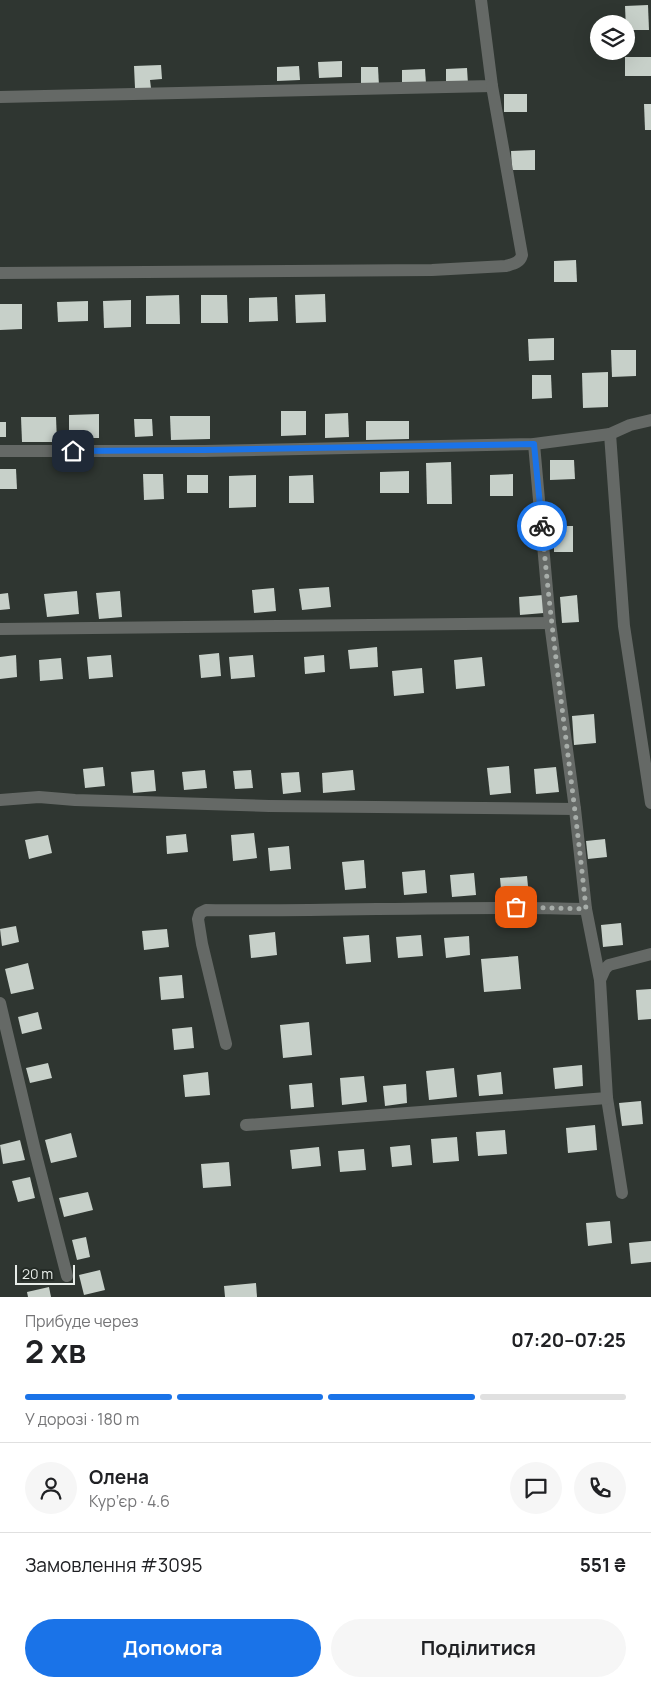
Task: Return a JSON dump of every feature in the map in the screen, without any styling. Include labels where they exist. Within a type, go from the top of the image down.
[{"type":"street","points":[[0,274],[432,270],[506,266],[516,263],[521,259],[522,255],[492,86],[481,0]]},
{"type":"street","points":[[0,97],[492,86]]},
{"type":"street","points":[[0,450],[194,451],[534,444],[610,434],[630,425],[651,420]]},
{"type":"street","points":[[610,434],[624,626],[651,804]]},
{"type":"street","points":[[534,444],[550,623],[576,809],[586,909],[600,980],[607,1098],[622,1193]]},
{"type":"street","points":[[0,629],[550,623]]},
{"type":"street","points":[[0,800],[39,797],[269,806],[576,809]]},
{"type":"street","points":[[226,1044],[202,944],[198,919],[200,913],[206,910],[287,911],[499,906],[586,909]]},
{"type":"street","points":[[600,980],[609,965],[651,954]]},
{"type":"street","points":[[0,1002],[67,1276]]},
{"type":"street","points":[[246,1124],[607,1098]]},
{"type":"building","points":[[648,5],[649,30],[635,30],[635,15],[625,15],[625,6]]},
{"type":"building","points":[[635,57],[651,57],[651,76],[625,76],[625,60],[635,60]]},
{"type":"building","points":[[342,61],[342,77],[319,78],[318,62]]},
{"type":"building","points":[[161,65],[162,79],[150,80],[151,88],[135,88],[134,66]]},
{"type":"building","points":[[299,66],[300,80],[277,81],[277,67]]},
{"type":"building","points":[[361,67],[378,67],[379,86],[361,86]]},
{"type":"building","points":[[467,68],[468,84],[446,84],[446,69]]},
{"type":"building","points":[[425,69],[426,84],[402,85],[402,70]]},
{"type":"building","points":[[504,94],[527,94],[527,112],[504,112]]},
{"type":"building","points":[[644,104],[651,104],[651,130],[645,130]]},
{"type":"building","points":[[535,150],[535,170],[512,170],[511,151]]},
{"type":"building","points":[[576,260],[577,282],[554,282],[554,261]]},
{"type":"building","points":[[325,294],[326,322],[296,323],[295,295]]},
{"type":"building","points":[[179,295],[180,324],[146,324],[146,296]]},
{"type":"building","points":[[201,295],[227,295],[228,323],[201,323]]},
{"type":"building","points":[[277,297],[278,321],[249,322],[249,298]]},
{"type":"building","points":[[131,300],[131,327],[104,328],[103,301]]},
{"type":"building","points":[[88,301],[88,321],[58,322],[57,302]]},
{"type":"building","points":[[0,304],[22,304],[22,329],[0,330]]},
{"type":"building","points":[[554,338],[554,360],[529,361],[528,339]]},
{"type":"building","points":[[611,350],[636,350],[636,376],[612,377]]},
{"type":"building","points":[[608,372],[608,407],[583,408],[582,373]]},
{"type":"building","points":[[532,375],[551,375],[552,398],[532,399]]},
{"type":"building","points":[[281,411],[306,411],[306,435],[281,436]]},
{"type":"building","points":[[348,413],[349,437],[325,438],[325,414]]},
{"type":"building","points":[[99,414],[99,438],[69,438],[69,415]]},
{"type":"building","points":[[170,416],[210,416],[210,439],[171,440]]},
{"type":"building","points":[[21,417],[56,417],[57,442],[22,442]]},
{"type":"building","points":[[134,419],[152,419],[153,436],[135,437]]},
{"type":"building","points":[[366,421],[409,421],[409,439],[366,440]]},
{"type":"building","points":[[0,422],[6,422],[6,437],[0,437]]},
{"type":"building","points":[[550,460],[574,460],[575,479],[550,480]]},
{"type":"building","points":[[451,462],[452,504],[427,504],[426,463]]},
{"type":"building","points":[[0,469],[16,469],[17,489],[0,489]]},
{"type":"building","points":[[409,471],[409,493],[380,493],[380,472]]},
{"type":"building","points":[[143,474],[163,474],[164,499],[144,500]]},
{"type":"building","points":[[513,474],[513,496],[490,496],[490,475]]},
{"type":"building","points":[[187,475],[208,475],[208,493],[187,493]]},
{"type":"building","points":[[256,475],[256,507],[229,508],[229,476]]},
{"type":"building","points":[[313,475],[314,503],[289,503],[289,476]]},
{"type":"building","points":[[554,526],[573,526],[573,552],[554,552]]},
{"type":"building","points":[[329,587],[331,607],[302,610],[299,589]]},
{"type":"building","points":[[274,588],[276,611],[254,613],[252,590]]},
{"type":"building","points":[[77,591],[79,614],[47,617],[44,594]]},
{"type":"building","points":[[120,591],[122,617],[99,619],[96,593]]},
{"type":"building","points":[[8,593],[10,609],[0,610],[0,594]]},
{"type":"building","points":[[543,595],[544,613],[520,615],[519,597]]},
{"type":"building","points":[[577,595],[579,622],[562,623],[560,597]]},
{"type":"building","points":[[377,647],[378,667],[350,669],[348,650]]},
{"type":"building","points":[[219,653],[221,676],[201,678],[199,655]]},
{"type":"building","points":[[16,655],[17,677],[0,679],[0,657]]},
{"type":"building","points":[[111,655],[113,677],[89,679],[87,657]]},
{"type":"building","points":[[253,655],[255,677],[231,679],[229,657]]},
{"type":"building","points":[[324,655],[325,672],[305,674],[304,657]]},
{"type":"building","points":[[482,657],[485,686],[456,689],[454,660]]},
{"type":"building","points":[[61,658],[63,679],[40,681],[39,660]]},
{"type":"building","points":[[422,668],[424,693],[394,696],[392,671]]},
{"type":"building","points":[[594,714],[596,743],[574,745],[572,716]]},
{"type":"building","points":[[509,766],[511,793],[490,795],[487,768]]},
{"type":"building","points":[[103,767],[105,786],[85,788],[83,769]]},
{"type":"building","points":[[556,767],[559,792],[536,794],[534,769]]},
{"type":"building","points":[[154,770],[156,791],[133,793],[131,772]]},
{"type":"building","points":[[205,770],[207,788],[184,790],[182,772]]},
{"type":"building","points":[[251,770],[253,788],[235,789],[233,771]]},
{"type":"building","points":[[353,770],[355,790],[323,793],[322,773]]},
{"type":"building","points":[[299,772],[301,792],[283,794],[281,773]]},
{"type":"building","points":[[254,833],[257,858],[233,861],[231,835]]},
{"type":"building","points":[[186,834],[188,852],[167,854],[166,836]]},
{"type":"building","points":[[48,835],[52,853],[29,859],[25,840]]},
{"type":"building","points":[[605,839],[607,857],[588,859],[586,841]]},
{"type":"building","points":[[289,846],[291,869],[270,871],[268,848]]},
{"type":"building","points":[[364,860],[366,888],[345,890],[342,862]]},
{"type":"building","points":[[425,870],[427,893],[404,895],[402,872]]},
{"type":"building","points":[[474,873],[476,895],[452,897],[450,875]]},
{"type":"building","points":[[527,876],[529,897],[502,900],[500,878]]},
{"type":"building","points":[[621,923],[623,945],[603,947],[601,925]]},
{"type":"building","points":[[16,926],[19,942],[2,946],[0,929]]},
{"type":"building","points":[[167,929],[169,947],[144,950],[142,931]]},
{"type":"building","points":[[275,932],[277,955],[251,958],[249,935]]},
{"type":"building","points":[[369,935],[371,962],[346,964],[343,937]]},
{"type":"building","points":[[421,935],[423,956],[398,958],[396,937]]},
{"type":"building","points":[[469,936],[470,955],[446,958],[444,938]]},
{"type":"building","points":[[518,956],[521,989],[484,992],[481,959]]},
{"type":"building","points":[[28,963],[34,989],[11,994],[5,969]]},
{"type":"building","points":[[182,975],[184,998],[161,1000],[159,977]]},
{"type":"building","points":[[651,989],[651,1019],[638,1020],[636,990]]},
{"type":"building","points":[[38,1012],[42,1029],[22,1034],[18,1017]]},
{"type":"building","points":[[309,1022],[312,1055],[283,1058],[280,1025]]},
{"type":"building","points":[[192,1027],[194,1048],[174,1050],[172,1029]]},
{"type":"building","points":[[48,1063],[52,1078],[30,1083],[26,1068]]},
{"type":"building","points":[[582,1065],[583,1086],[555,1089],[553,1068]]},
{"type":"building","points":[[454,1068],[457,1097],[429,1100],[426,1071]]},
{"type":"building","points":[[208,1072],[210,1095],[185,1097],[183,1075]]},
{"type":"building","points":[[501,1072],[503,1094],[479,1096],[477,1075]]},
{"type":"building","points":[[364,1076],[367,1102],[342,1105],[340,1078]]},
{"type":"building","points":[[312,1083],[314,1107],[291,1109],[289,1085]]},
{"type":"building","points":[[406,1084],[407,1103],[385,1106],[383,1086]]},
{"type":"building","points":[[641,1101],[643,1124],[622,1126],[619,1103]]},
{"type":"building","points":[[595,1125],[597,1150],[568,1153],[566,1128]]},
{"type":"building","points":[[505,1130],[507,1154],[478,1156],[476,1132]]},
{"type":"building","points":[[71,1133],[77,1157],[51,1163],[45,1140]]},
{"type":"building","points":[[457,1137],[459,1161],[433,1163],[431,1139]]},
{"type":"building","points":[[20,1140],[25,1160],[3,1164],[0,1145]]},
{"type":"building","points":[[410,1145],[412,1165],[392,1167],[390,1147]]},
{"type":"building","points":[[319,1147],[321,1166],[292,1169],[290,1150]]},
{"type":"building","points":[[364,1149],[366,1170],[340,1172],[338,1151]]},
{"type":"building","points":[[229,1162],[231,1186],[203,1188],[201,1164]]},
{"type":"building","points":[[30,1177],[35,1198],[18,1202],[12,1181]]},
{"type":"building","points":[[88,1192],[93,1210],[64,1217],[59,1198]]},
{"type":"building","points":[[610,1221],[612,1243],[588,1246],[586,1223]]},
{"type":"building","points":[[86,1237],[90,1257],[77,1260],[72,1240]]},
{"type":"building","points":[[651,1241],[651,1262],[631,1264],[629,1243]]},
{"type":"building","points":[[100,1270],[105,1290],[84,1295],[79,1275]]},
{"type":"building","points":[[256,1283],[257,1297],[225,1297],[224,1286]]},
{"type":"building","points":[[49,1287],[51,1297],[28,1297],[27,1292]]},
{"type":"way so far","points":[[516,907],[586,909],[576,809],[550,623],[542,526]]},
{"type":"route","points":[[73,451],[534,444],[542,526]]}]
